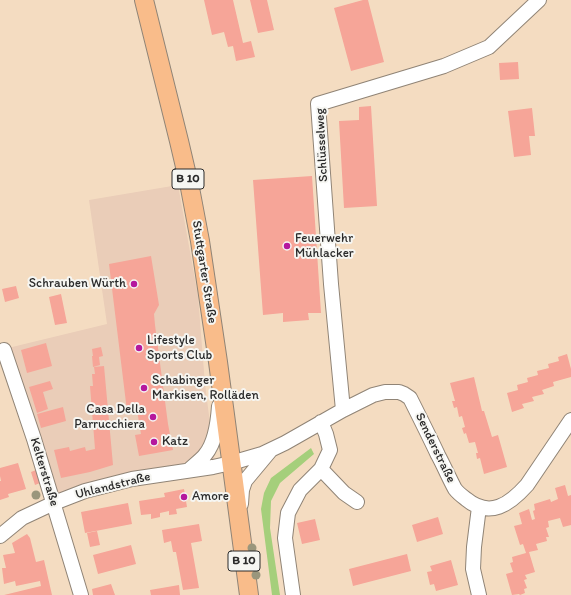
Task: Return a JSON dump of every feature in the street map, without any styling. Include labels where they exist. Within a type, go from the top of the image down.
[{"type":"main road","name":"Stuttgarter Straße","points":[[144,0],[190,188],[200,241],[207,282],[249,595]]},
{"type":"street","name":"Schlüsselweg","points":[[343,410],[331,284],[318,104],[444,66],[489,47],[539,0]]},
{"type":"street","name":"Kelterstraße","points":[[4,350],[32,432],[81,595]]},
{"type":"street","points":[[189,470],[206,454],[214,439],[218,420],[220,383]]},
{"type":"street","name":"Senderstraße","points":[[231,463],[262,454],[343,410],[373,396],[385,392],[399,392],[410,398],[456,489],[472,504],[479,507]]},
{"type":"street","points":[[479,595],[473,568],[479,507],[488,509],[504,505],[520,494],[571,420]]},
{"type":"street","points":[[293,595],[285,538],[288,513],[300,490],[321,469],[330,450],[321,422]]},
{"type":"street","name":"Senderstraße","points":[[240,527],[242,490],[245,481],[270,450]]},
{"type":"street","name":"Uhlandstraße","points":[[0,536],[22,518],[85,491],[132,480],[231,463]]},
{"type":"street","points":[[321,469],[344,493],[357,502]]},
{"type":"shaded area","points":[[178,185],[198,296],[205,384],[215,463],[58,498],[8,348],[107,324],[89,200]]},
{"type":"green space","points":[[311,448],[314,454],[280,483],[271,501],[270,528],[280,595],[272,595],[261,509],[264,493],[271,478]]},
{"type":"building","points":[[204,0],[233,0],[243,43],[251,41],[255,57],[236,61],[233,46],[228,47],[224,32],[212,35]]},
{"type":"building","points":[[250,0],[267,0],[274,30],[258,33]]},
{"type":"building","points":[[368,0],[384,62],[351,71],[334,8]]},
{"type":"building","points":[[518,62],[519,79],[500,80],[499,63]]},
{"type":"building","points":[[371,106],[377,206],[344,208],[339,121],[359,120],[359,107]]},
{"type":"building","points":[[532,108],[535,136],[529,136],[531,155],[514,157],[508,111]]},
{"type":"building","name":"Feuerwehr Mühlacker","points":[[312,176],[321,313],[308,313],[309,320],[283,322],[283,313],[263,315],[253,180]]},
{"type":"building","points":[[151,256],[159,305],[154,314],[155,325],[168,424],[173,450],[139,456],[135,435],[141,434],[137,410],[127,411],[109,264]]},
{"type":"building","points":[[16,286],[19,298],[5,302],[2,289]]},
{"type":"building","points":[[61,294],[67,323],[55,325],[49,297]]},
{"type":"building","points":[[46,343],[52,366],[27,373],[21,350]]},
{"type":"building","points":[[101,347],[103,356],[99,357],[100,365],[93,367],[92,349]]},
{"type":"building","points":[[567,354],[571,369],[571,377],[553,382],[554,386],[542,390],[544,394],[532,397],[534,401],[522,404],[524,408],[512,412],[507,393],[518,390],[517,385],[528,382],[527,378],[538,375],[537,371],[549,368],[548,364],[559,361],[558,357]]},
{"type":"building","points":[[104,366],[113,465],[90,472],[61,478],[54,450],[69,447],[70,451],[85,447],[86,451],[95,449],[90,386],[93,386],[92,374],[95,374],[94,367]]},
{"type":"building","points":[[474,377],[482,411],[484,411],[492,437],[498,435],[507,467],[484,474],[480,458],[477,459],[476,453],[478,453],[475,442],[469,443],[466,433],[464,434],[462,428],[465,427],[462,416],[459,417],[457,407],[454,408],[452,401],[455,401],[450,383]]},
{"type":"building","points":[[50,381],[53,389],[43,392],[48,409],[37,413],[29,387]]},
{"type":"building","points":[[63,407],[66,421],[41,428],[37,414]]},
{"type":"building","points":[[18,463],[26,489],[8,494],[9,497],[0,500],[0,468]]},
{"type":"building","points":[[36,470],[40,483],[35,485],[31,472]]},
{"type":"building","points":[[565,485],[568,496],[571,495],[571,525],[563,527],[560,518],[548,521],[549,527],[546,528],[549,537],[546,537],[547,541],[536,544],[538,550],[529,552],[535,572],[525,575],[527,579],[524,580],[527,588],[524,589],[525,593],[520,595],[512,595],[506,574],[513,572],[510,563],[513,562],[512,557],[526,553],[523,544],[520,545],[514,526],[522,524],[519,513],[529,509],[532,520],[535,519],[533,511],[535,510],[534,504],[550,499],[551,502],[558,499],[555,488]]},
{"type":"building","points":[[184,489],[187,507],[176,509],[177,514],[169,515],[169,511],[160,513],[160,517],[151,519],[151,514],[141,515],[139,501],[165,497],[164,493]]},
{"type":"building","points":[[128,503],[132,524],[85,533],[81,512]]},
{"type":"building","points":[[438,517],[443,534],[417,542],[412,525]]},
{"type":"building","points":[[315,519],[320,540],[302,544],[297,523]]},
{"type":"building","points":[[199,524],[202,541],[191,543],[199,588],[183,590],[176,552],[173,552],[171,541],[164,543],[162,530]]},
{"type":"building","points":[[97,531],[100,545],[90,547],[87,533]]},
{"type":"building","points":[[27,534],[30,538],[36,562],[44,560],[52,595],[4,595],[41,586],[40,581],[16,586],[15,581],[4,584],[2,568],[6,568],[3,555],[15,553],[12,543]]},
{"type":"building","points":[[131,545],[136,564],[98,574],[93,555]]},
{"type":"building","points":[[407,554],[411,571],[353,586],[349,569]]},
{"type":"building","points":[[451,560],[458,585],[436,591],[434,584],[430,585],[427,572],[432,571],[430,566]]},
{"type":"building","points":[[111,584],[115,595],[93,595],[92,589]]},
{"type":"building","points":[[179,585],[180,595],[151,595],[150,590]]},
{"type":"place","name":"Feuerwehr Mühlacker","points":[[287,246]]},
{"type":"place","name":"Schrauben Würth","points":[[134,284]]},
{"type":"place","name":"Lifestyle Sports Club","points":[[139,348]]},
{"type":"place","name":"Schabinger Markisen, Rolläden","points":[[144,388]]},
{"type":"place","name":"Casa Della Parrucchiera","points":[[153,417]]},
{"type":"place","name":"Katz","points":[[154,442]]},
{"type":"place","name":"Amore","points":[[184,497]]}]
